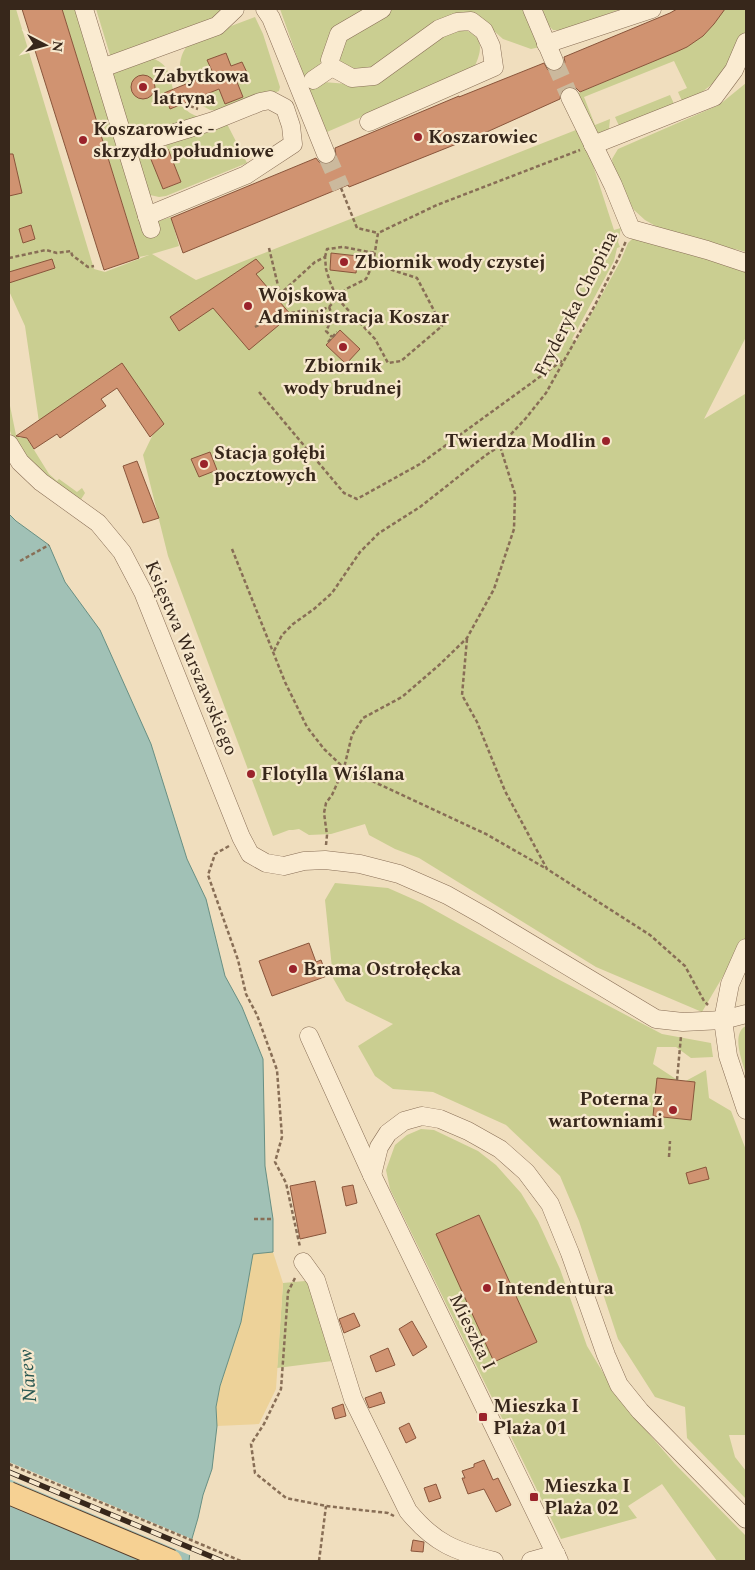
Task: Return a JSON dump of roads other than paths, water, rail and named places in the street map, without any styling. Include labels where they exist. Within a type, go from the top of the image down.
[{"type":"main road","points":[[9,1493],[171,1561]]},
{"type":"street","points":[[84,9],[126,148],[149,223],[246,175],[293,144],[291,126],[285,108],[270,100],[260,102],[213,121],[126,148]]},
{"type":"street","points":[[102,68],[217,26],[235,9]]},
{"type":"street","points":[[265,9],[271,18],[326,154]]},
{"type":"street","points":[[368,122],[494,67],[491,46],[484,31],[471,21],[457,22],[439,29],[374,76],[352,78],[332,67],[330,60],[339,34],[382,9]]},
{"type":"street","points":[[532,9],[554,61]]},
{"type":"street","points":[[546,44],[652,9]]},
{"type":"street","points":[[593,145],[714,97],[734,70],[746,42]]},
{"type":"street","points":[[314,80],[332,67]]},
{"type":"street","points":[[570,97],[630,229],[707,250],[746,264]]},
{"type":"street","name":"Księstwa Warszawskiego","points":[[9,444],[20,462],[41,482],[98,523],[122,552],[143,592],[241,837],[250,854],[266,863],[284,866],[325,860],[360,864],[399,874],[446,895],[486,917],[656,1019],[682,1022],[718,1015]]},
{"type":"street","points":[[746,948],[718,1015],[728,1056],[746,1110]]},
{"type":"street","points":[[718,1015],[746,1014]]},
{"type":"street","name":"Mieszka I","points":[[308,1036],[372,1175],[558,1558]]},
{"type":"street","points":[[372,1175],[379,1147],[388,1133],[404,1121],[422,1116],[440,1119],[468,1130],[500,1149],[526,1172],[550,1204],[619,1385],[640,1411],[746,1519]]},
{"type":"street","points":[[303,1262],[316,1280],[353,1399],[408,1511],[421,1527],[445,1544],[472,1555],[494,1561]]},
{"type":"street","points":[[531,1561],[558,1558]]},
{"type":"water","name":"Narew","points":[[9,514],[49,545],[65,582],[100,630],[151,744],[187,859],[206,899],[225,976],[242,1007],[263,1059],[265,1166],[273,1219],[273,1252],[253,1254],[241,1322],[220,1386],[216,1407],[217,1426],[212,1469],[191,1542],[189,1561],[9,1561]]},
{"type":"tunnel","points":[[554,61],[570,97]]},
{"type":"tunnel","points":[[326,154],[341,188]]},
{"type":"railway","points":[[9,1472],[222,1561]]},
{"type":"railway","points":[[9,1493],[171,1561]]},
{"type":"place","name":"Zabytkowa latryna","points":[[143,87]]},
{"type":"place","name":"Koszarowiec","points":[[418,137]]},
{"type":"place","name":"Koszarowiec - skrzydło południowe","points":[[83,140]]},
{"type":"place","name":"Zbiornik wody czystej","points":[[344,262]]},
{"type":"place","name":"Wojskowa Administracja Koszar","points":[[248,306]]},
{"type":"place","name":"Zbiornik wody brudnej","points":[[343,347]]},
{"type":"place","name":"Twierdza Modlin","points":[[606,441]]},
{"type":"place","name":"Stacja gołębi pocztowych","points":[[204,464]]},
{"type":"place","name":"Flotylla Wiślana","points":[[251,774]]},
{"type":"place","name":"Brama Ostrołęcka","points":[[293,969]]},
{"type":"place","name":"Poterna z wartowniami","points":[[673,1110]]},
{"type":"place","name":"Intendentura","points":[[487,1288]]},
{"type":"place","name":"Mieszka I Plaża 01","points":[[483,1417]]},
{"type":"place","name":"Mieszka I Plaża 02","points":[[534,1497]]}]
